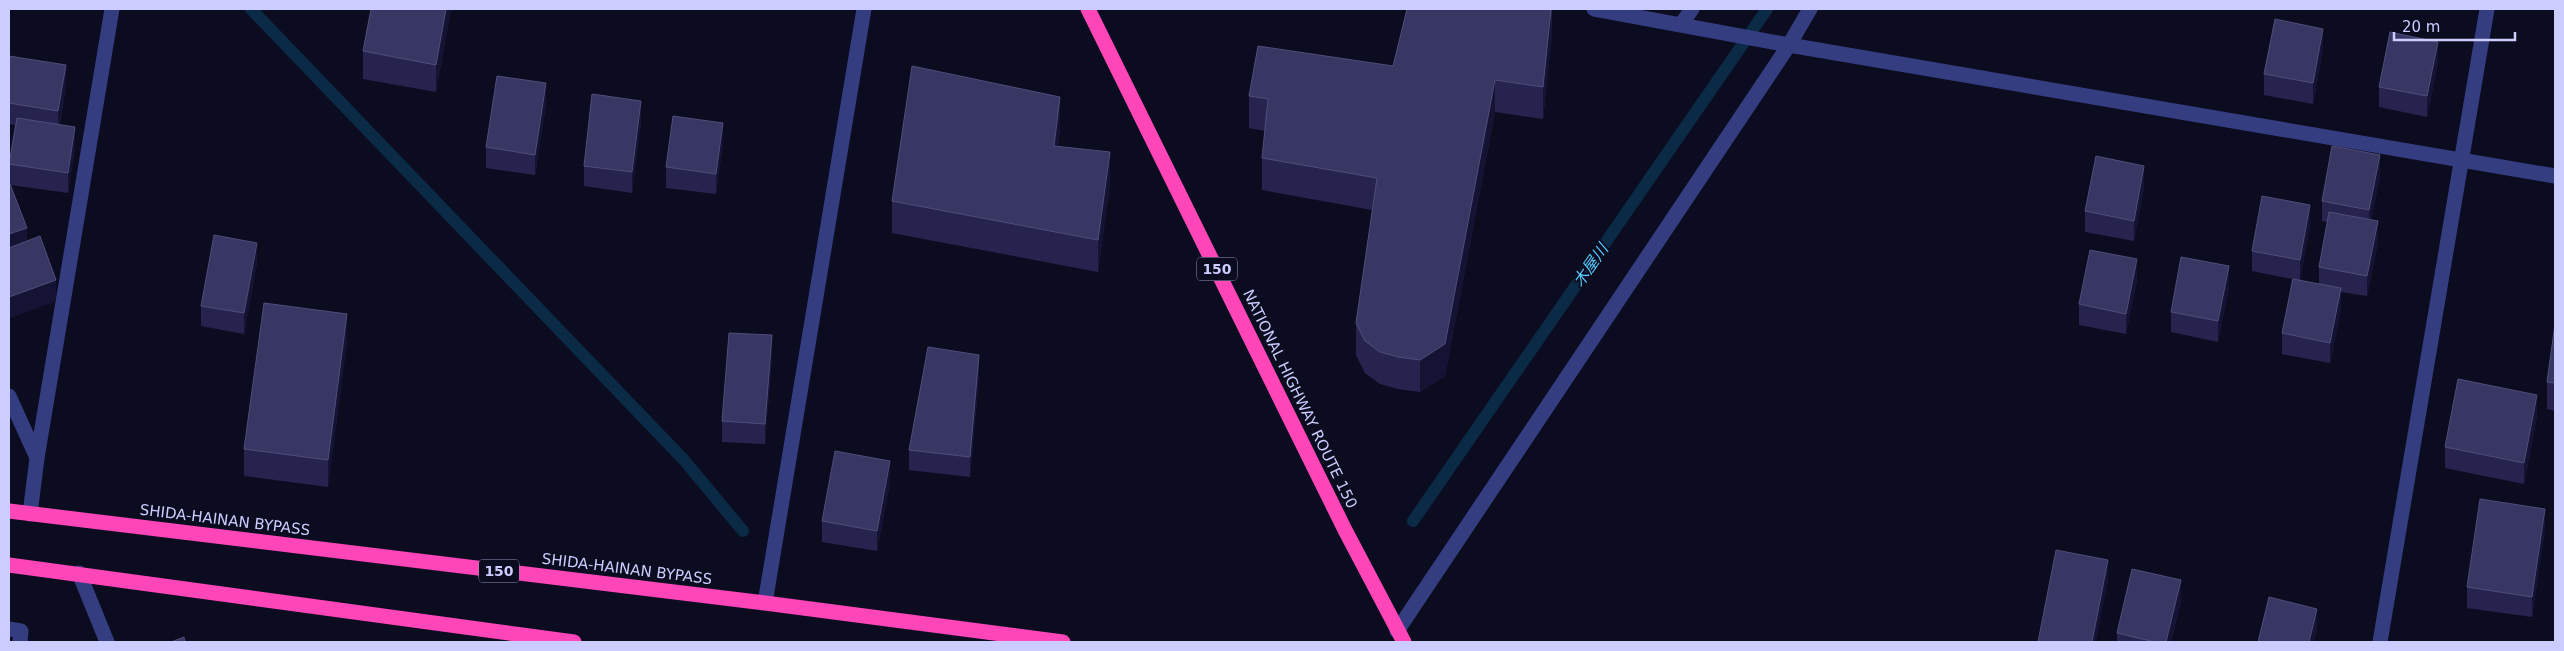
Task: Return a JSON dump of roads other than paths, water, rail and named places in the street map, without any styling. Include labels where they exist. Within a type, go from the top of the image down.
[{"type":"highway","name":"NATIONAL HIGHWAY ROUTE 150","points":[[1088,9],[1400,636]]},
{"type":"highway","name":"SHIDA-HAINAN BYPASS","points":[[9,511],[765,603],[1063,642]]},
{"type":"highway","points":[[9,565],[79,573],[574,642]]},
{"type":"street","points":[[30,514],[37,458],[112,9]]},
{"type":"street","points":[[765,603],[864,9]]},
{"type":"street","points":[[1594,9],[1682,23],[1789,45],[2555,176]]},
{"type":"street","points":[[1682,23],[1692,9]]},
{"type":"street","points":[[1400,636],[1789,45],[1810,9]]},
{"type":"street","points":[[2380,642],[2487,9]]},
{"type":"street","points":[[9,396],[37,458]]},
{"type":"street","points":[[79,573],[107,642]]},
{"type":"street","points":[[9,629],[21,631],[20,642]]},
{"type":"waterway","points":[[251,9],[684,460],[743,531]]},
{"type":"waterway","name":"木屋川","points":[[1413,521],[1767,9]]}]
